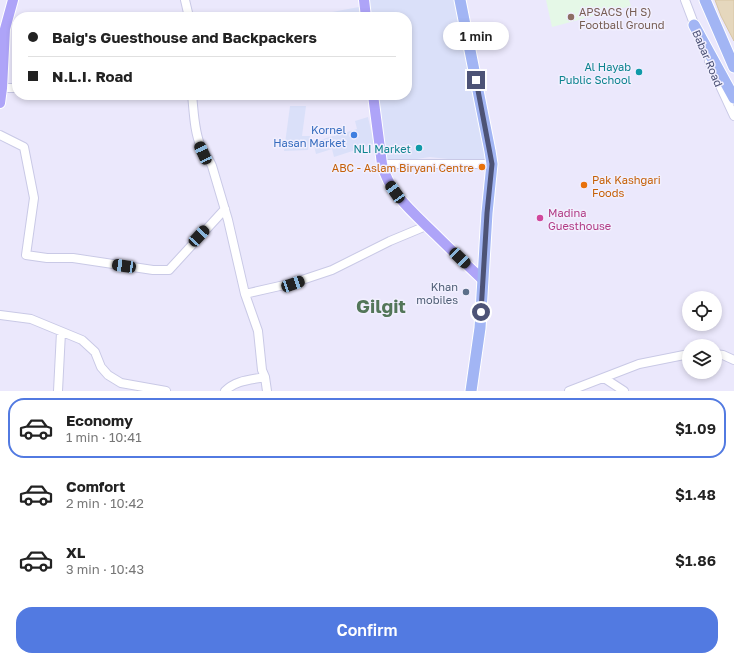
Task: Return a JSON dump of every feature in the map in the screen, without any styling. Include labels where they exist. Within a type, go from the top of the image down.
[{"type":"highway","points":[[460,0],[492,164],[487,213],[480,328],[471,391]]},
{"type":"highway","points":[[705,0],[734,67]]},
{"type":"highway","points":[[694,25],[734,98]]},
{"type":"main road","points":[[0,103],[2,88],[2,49],[5,29],[13,0]]},
{"type":"main road","points":[[364,0],[365,12]]},
{"type":"main road","points":[[375,100],[382,164],[387,179],[395,192],[416,216],[483,280]]},
{"type":"street","points":[[185,0],[189,12]]},
{"type":"street","name":"Babar Road","points":[[685,0],[718,84],[734,116]]},
{"type":"street","points":[[2,88],[12,88]]},
{"type":"street","points":[[193,100],[200,146],[212,166],[225,209],[245,294],[258,331],[262,370],[265,377],[267,391]]},
{"type":"street","points":[[0,135],[24,148],[34,198],[26,255],[47,258],[73,258],[153,270],[169,270],[225,209]]},
{"type":"street","points":[[382,164],[492,164]]},
{"type":"street","points":[[245,294],[293,284],[332,270],[390,241],[426,226]]},
{"type":"street","points":[[0,315],[30,319],[82,340],[95,352],[101,367],[108,375],[121,383],[166,391]]},
{"type":"street","points":[[58,391],[61,332]]},
{"type":"street","points":[[569,391],[639,364],[682,355]]},
{"type":"street","points":[[722,355],[734,360]]},
{"type":"street","points":[[225,391],[239,381],[265,377]]},
{"type":"street","points":[[604,378],[624,391]]},
{"type":"shaded area","name":"NLI Market","points":[[365,0],[460,0],[492,164],[430,157],[382,164],[374,100],[412,100],[412,12],[366,12]]},
{"type":"shaded area","name":"APSACS (H S) Football Ground","points":[[546,0],[629,0],[631,6],[552,27]]},
{"type":"shaded area","points":[[715,0],[734,0],[734,41],[721,16]]},
{"type":"shaded area","points":[[359,7],[360,12],[332,12]]},
{"type":"shaded area","name":"Kornel Hasan Market","points":[[290,106],[306,106],[302,136],[310,136],[308,150],[284,151]]},
{"type":"shaded area","name":"Kornel Hasan Market","points":[[368,117],[374,144],[334,157],[332,149],[316,154],[313,142],[357,129],[355,121]]},
{"type":"place","name":"APSACS (H S) Football Ground","points":[[571,17]]},
{"type":"place","name":"Al Hayab Public School","points":[[639,72]]},
{"type":"place","name":"Kornel Hasan Market","points":[[354,135]]},
{"type":"place","name":"NLI Market","points":[[419,148]]},
{"type":"place","name":"ABC - Aslam Biryani Centre","points":[[482,167]]},
{"type":"place","name":"Pak Kashgari Foods","points":[[584,185]]},
{"type":"place","name":"Madina Guesthouse","points":[[540,218]]},
{"type":"place","name":"Khan mobiles","points":[[466,292]]},
{"type":"district","name":"Gilgit","points":[[381,305]]},
{"type":"route","points":[[476,80],[492,164],[487,213],[481,312]]}]
